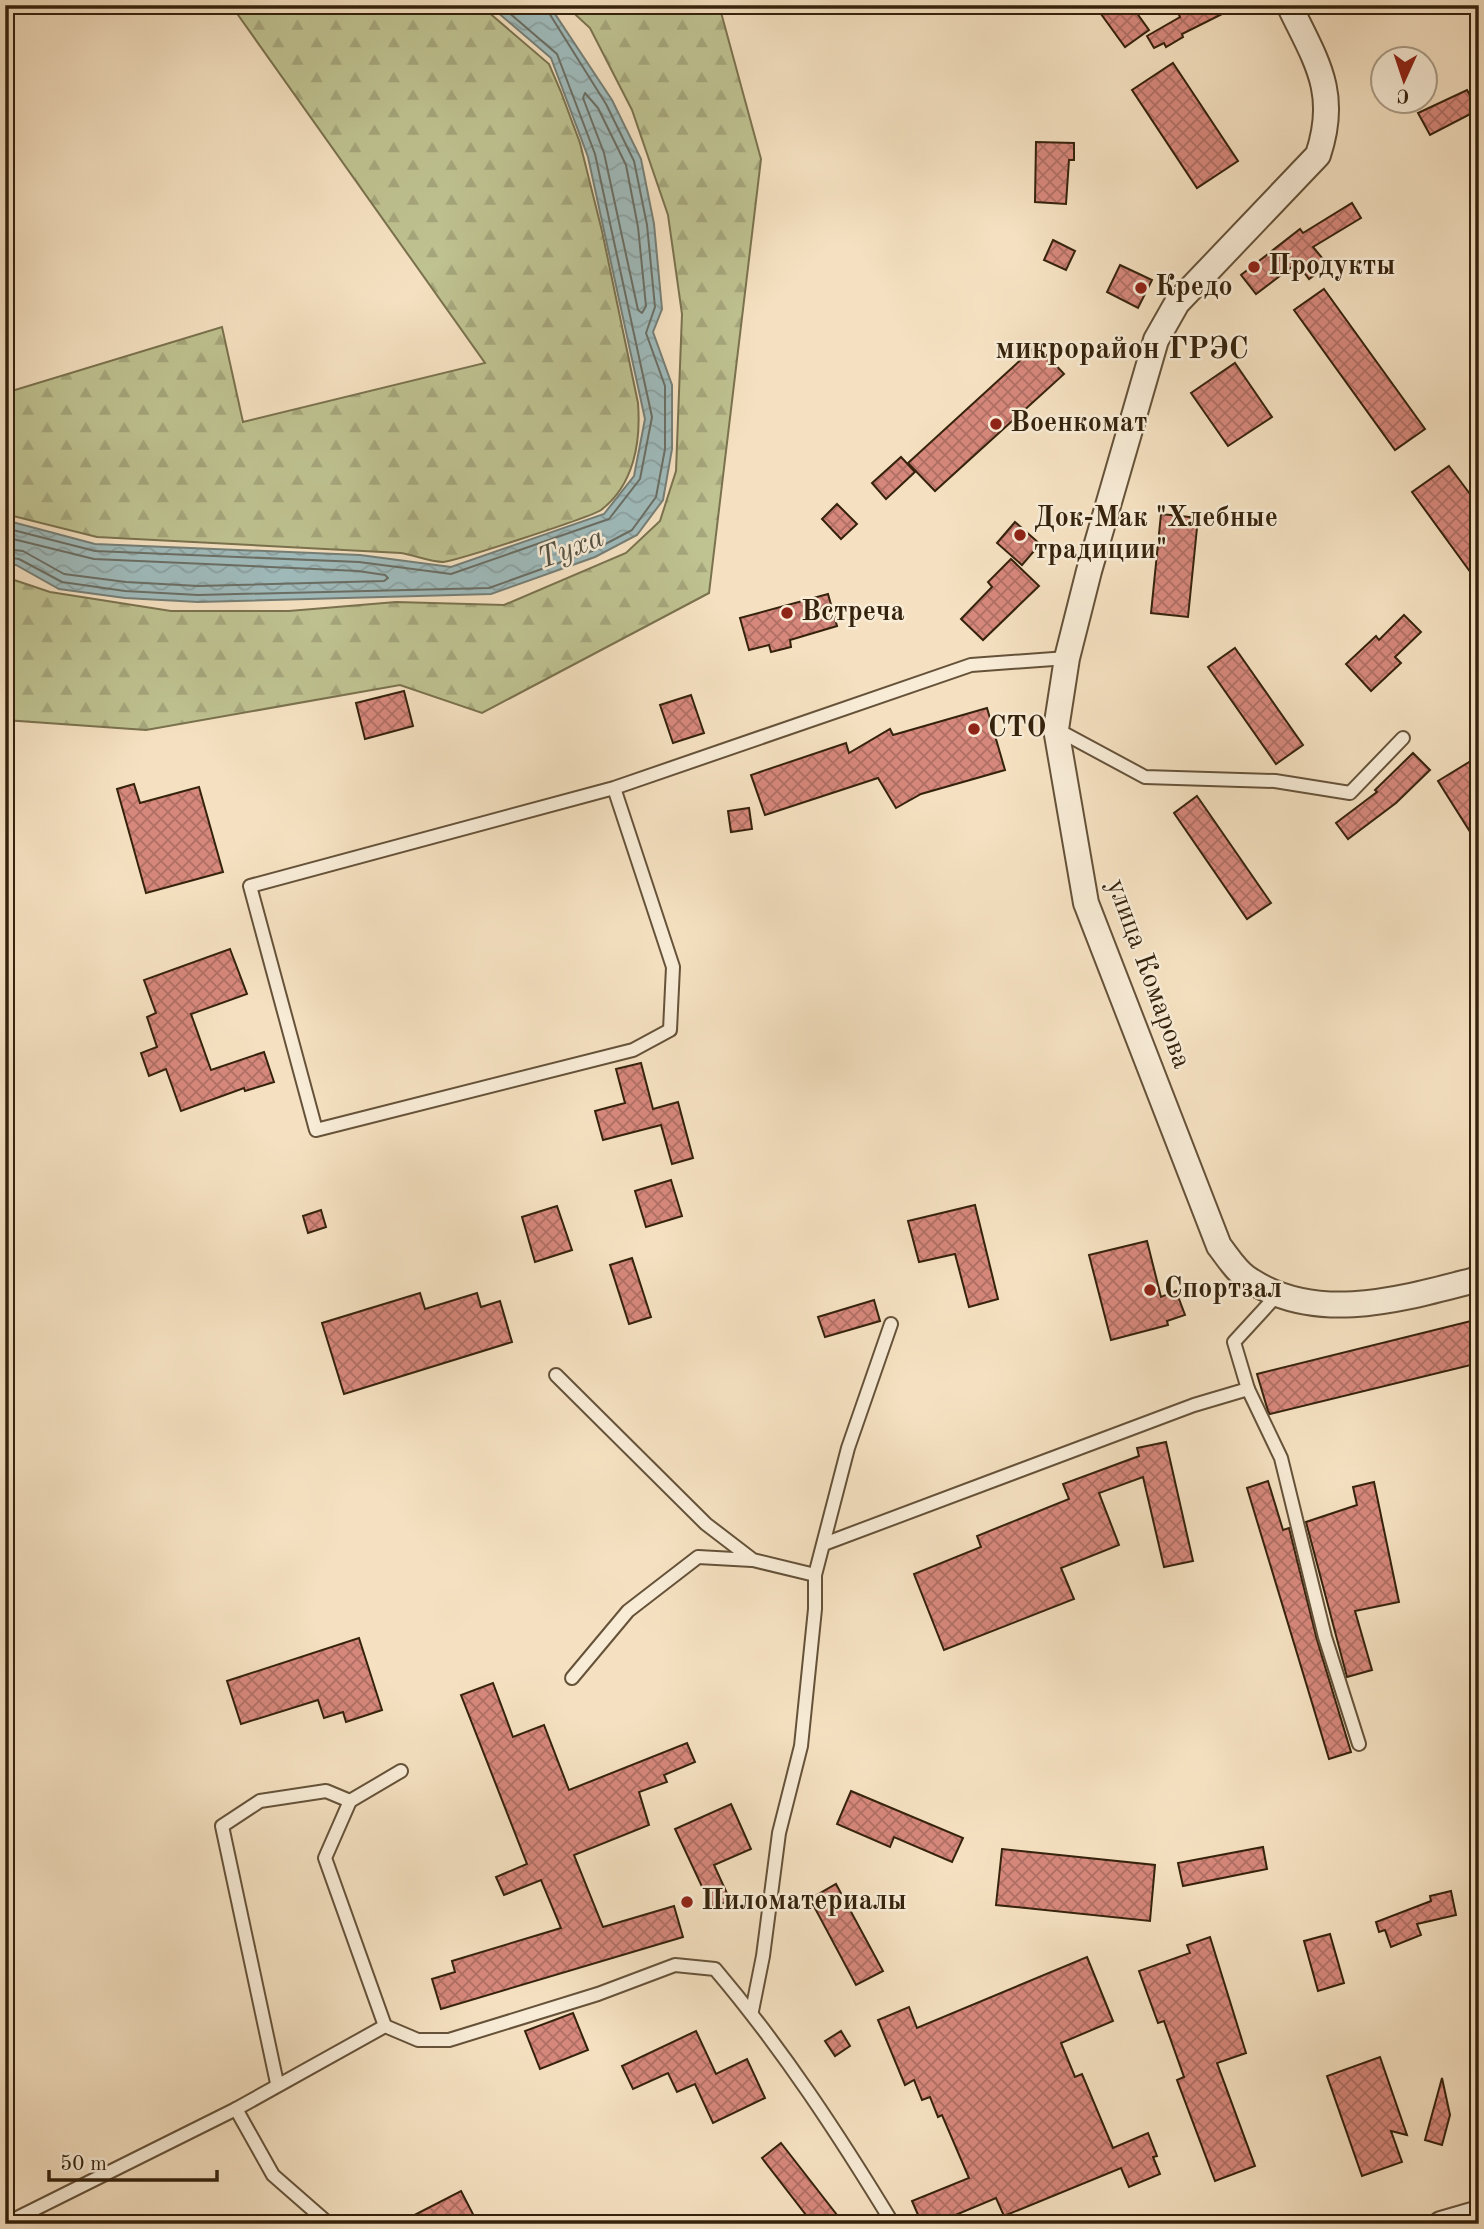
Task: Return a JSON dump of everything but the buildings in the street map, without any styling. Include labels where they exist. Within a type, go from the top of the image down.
[{"type":"street","name":"улица Комарова","points":[[1289,5],[1323,75],[1328,125],[1318,155],[1177,303],[1157,340],[1067,658],[1056,729],[1086,904],[1219,1245],[1246,1277],[1278,1294],[1331,1307],[1405,1298],[1479,1279]]},
{"type":"street","points":[[1441,2224],[1479,2213]]},
{"type":"lane","points":[[614,788],[673,967],[670,1030],[633,1050],[316,1130],[250,886],[614,788],[971,665],[1067,658]]},
{"type":"lane","points":[[1056,729],[1144,777],[1275,781],[1350,793],[1403,738]]},
{"type":"lane","points":[[1278,1294],[1234,1342],[1248,1389],[1281,1458],[1325,1636],[1359,1744]]},
{"type":"lane","points":[[752,2011],[763,1956],[779,1833],[801,1746],[815,1609],[815,1575],[848,1448],[891,1324]]},
{"type":"lane","points":[[556,1375],[705,1524],[753,1560]]},
{"type":"lane","points":[[824,1544],[1194,1405],[1248,1389]]},
{"type":"lane","points":[[572,1678],[628,1611],[698,1557],[753,1560],[815,1575]]},
{"type":"lane","points":[[401,1771],[350,1801],[325,1858],[385,2026],[418,2040],[449,2040],[598,1994],[675,1965],[715,1969],[752,2011],[844,2144],[893,2224]]},
{"type":"lane","points":[[277,2083],[222,1826],[260,1801],[326,1791],[350,1801]]},
{"type":"lane","points":[[5,2219],[11,2221],[236,2109],[277,2083],[385,2026]]},
{"type":"lane","points":[[236,2109],[273,2175],[329,2224]]},
{"type":"green space","points":[[231,5],[480,5],[549,64],[580,143],[602,231],[638,403],[638,433],[633,462],[621,488],[601,510],[523,538],[443,562],[401,553],[97,537],[5,514],[5,393],[222,327],[243,422],[485,363]]},
{"type":"green space","points":[[565,5],[719,5],[761,159],[709,593],[482,713],[400,685],[146,730],[5,720],[5,577],[50,592],[171,611],[289,611],[396,602],[504,605],[626,553],[660,521],[676,471],[682,314],[668,215],[632,110],[590,28]]},
{"type":"water","name":"Туха","points":[[489,5],[548,5],[551,8],[612,100],[641,159],[654,224],[662,309],[653,332],[672,385],[672,449],[663,500],[637,535],[595,557],[491,594],[198,602],[125,598],[59,589],[16,565],[5,564],[5,520],[95,544],[360,555],[451,567],[604,514],[634,476],[645,419],[588,157],[551,58]]},
{"type":"place","name":"Продукты","points":[[1254,267]]},
{"type":"place","name":"Кредо","points":[[1141,288]]},
{"type":"place","name":"Военкомат","points":[[996,424]]},
{"type":"place","name":"Док-Мак \"Хлебные традиции\"","points":[[1020,535]]},
{"type":"place","name":"Встреча","points":[[787,613]]},
{"type":"place","name":"СТО","points":[[974,729]]},
{"type":"place","name":"Спортзал","points":[[1150,1290]]},
{"type":"place","name":"Пиломатериалы","points":[[687,1902]]},
{"type":"district","name":"микрорайон ГРЭС","points":[[1122,350]]}]
